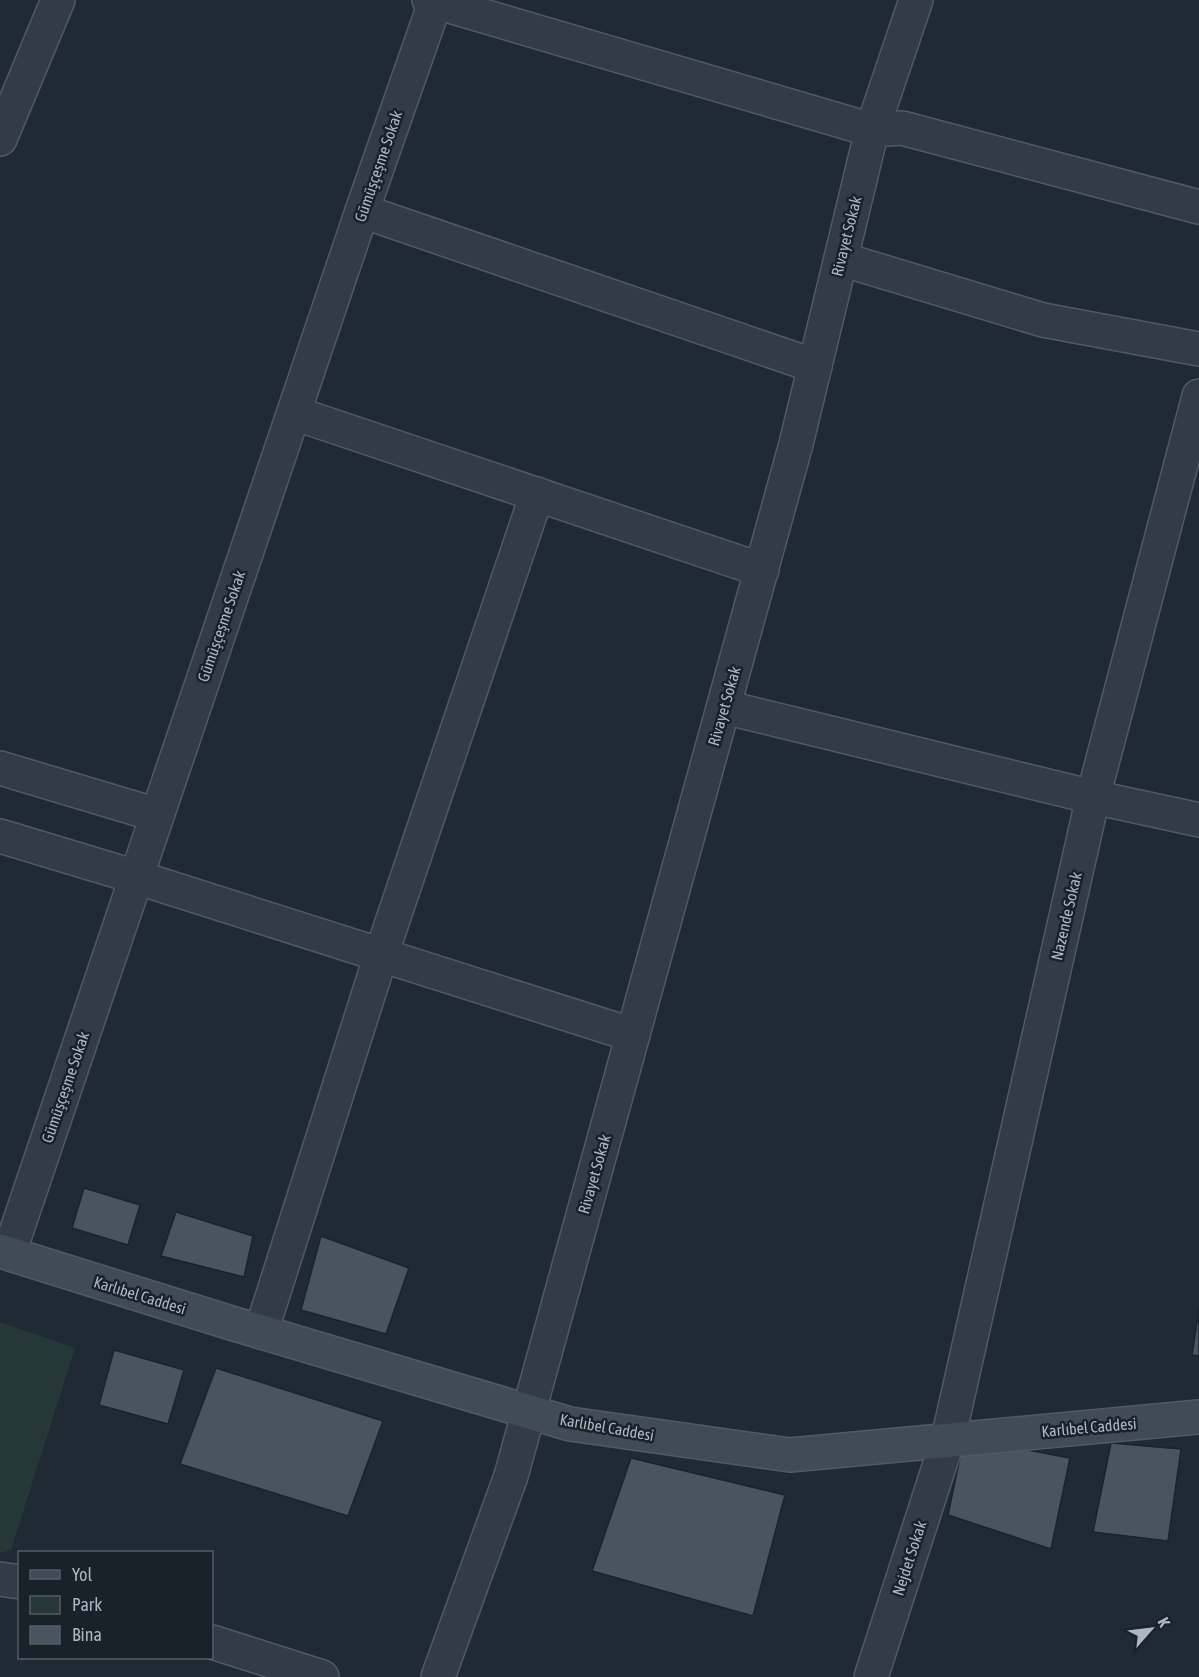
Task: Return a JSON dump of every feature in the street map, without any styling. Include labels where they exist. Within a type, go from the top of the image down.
[{"type":"street","points":[[0,140],[58,0]]},
{"type":"street","name":"Rivayet Sokak","points":[[438,1677],[511,1476],[796,444],[872,130],[916,0]]},
{"type":"street","points":[[433,1],[872,130],[902,128],[1199,207]]},
{"type":"street","name":"Gümüşçeşme Sokak","points":[[4,1252],[136,877],[433,1]]},
{"type":"street","points":[[362,211],[815,366]]},
{"type":"street","points":[[841,258],[1043,320],[1199,349]]},
{"type":"street","name":"Nazende Sokak","points":[[948,1439],[1093,797],[1199,396]]},
{"type":"street","points":[[294,413],[762,570]]},
{"type":"street","points":[[261,1332],[381,954],[537,494]]},
{"type":"street","points":[[724,707],[1093,797],[1199,820]]},
{"type":"street","points":[[0,768],[157,815]]},
{"type":"street","points":[[0,837],[136,877],[633,1035]]},
{"type":"street","name":"Karlıbel Caddesi","points":[[4,1252],[261,1332],[570,1424],[790,1455],[1199,1417]]},
{"type":"street","name":"Nejdet Sokak","points":[[871,1677],[948,1439]]},
{"type":"street","points":[[0,1579],[18,1582]]},
{"type":"street","points":[[213,1642],[322,1677]]},
{"type":"green space","points":[[0,1322],[75,1348],[11,1550],[0,1553]]},
{"type":"building","points":[[84,1188],[140,1205],[128,1245],[72,1228]]},
{"type":"building","points":[[176,1212],[253,1236],[244,1277],[161,1256]]},
{"type":"building","points":[[321,1236],[409,1268],[386,1334],[301,1310]]},
{"type":"building","points":[[1199,1309],[1199,1356],[1192,1355]]},
{"type":"building","points":[[114,1350],[184,1370],[168,1424],[99,1405]]},
{"type":"building","points":[[216,1368],[383,1421],[348,1516],[180,1464]]},
{"type":"building","points":[[964,1438],[1070,1458],[1051,1549],[948,1515]]},
{"type":"building","points":[[1111,1443],[1181,1449],[1168,1541],[1093,1532]]},
{"type":"building","points":[[631,1458],[785,1495],[753,1616],[592,1571]]}]
